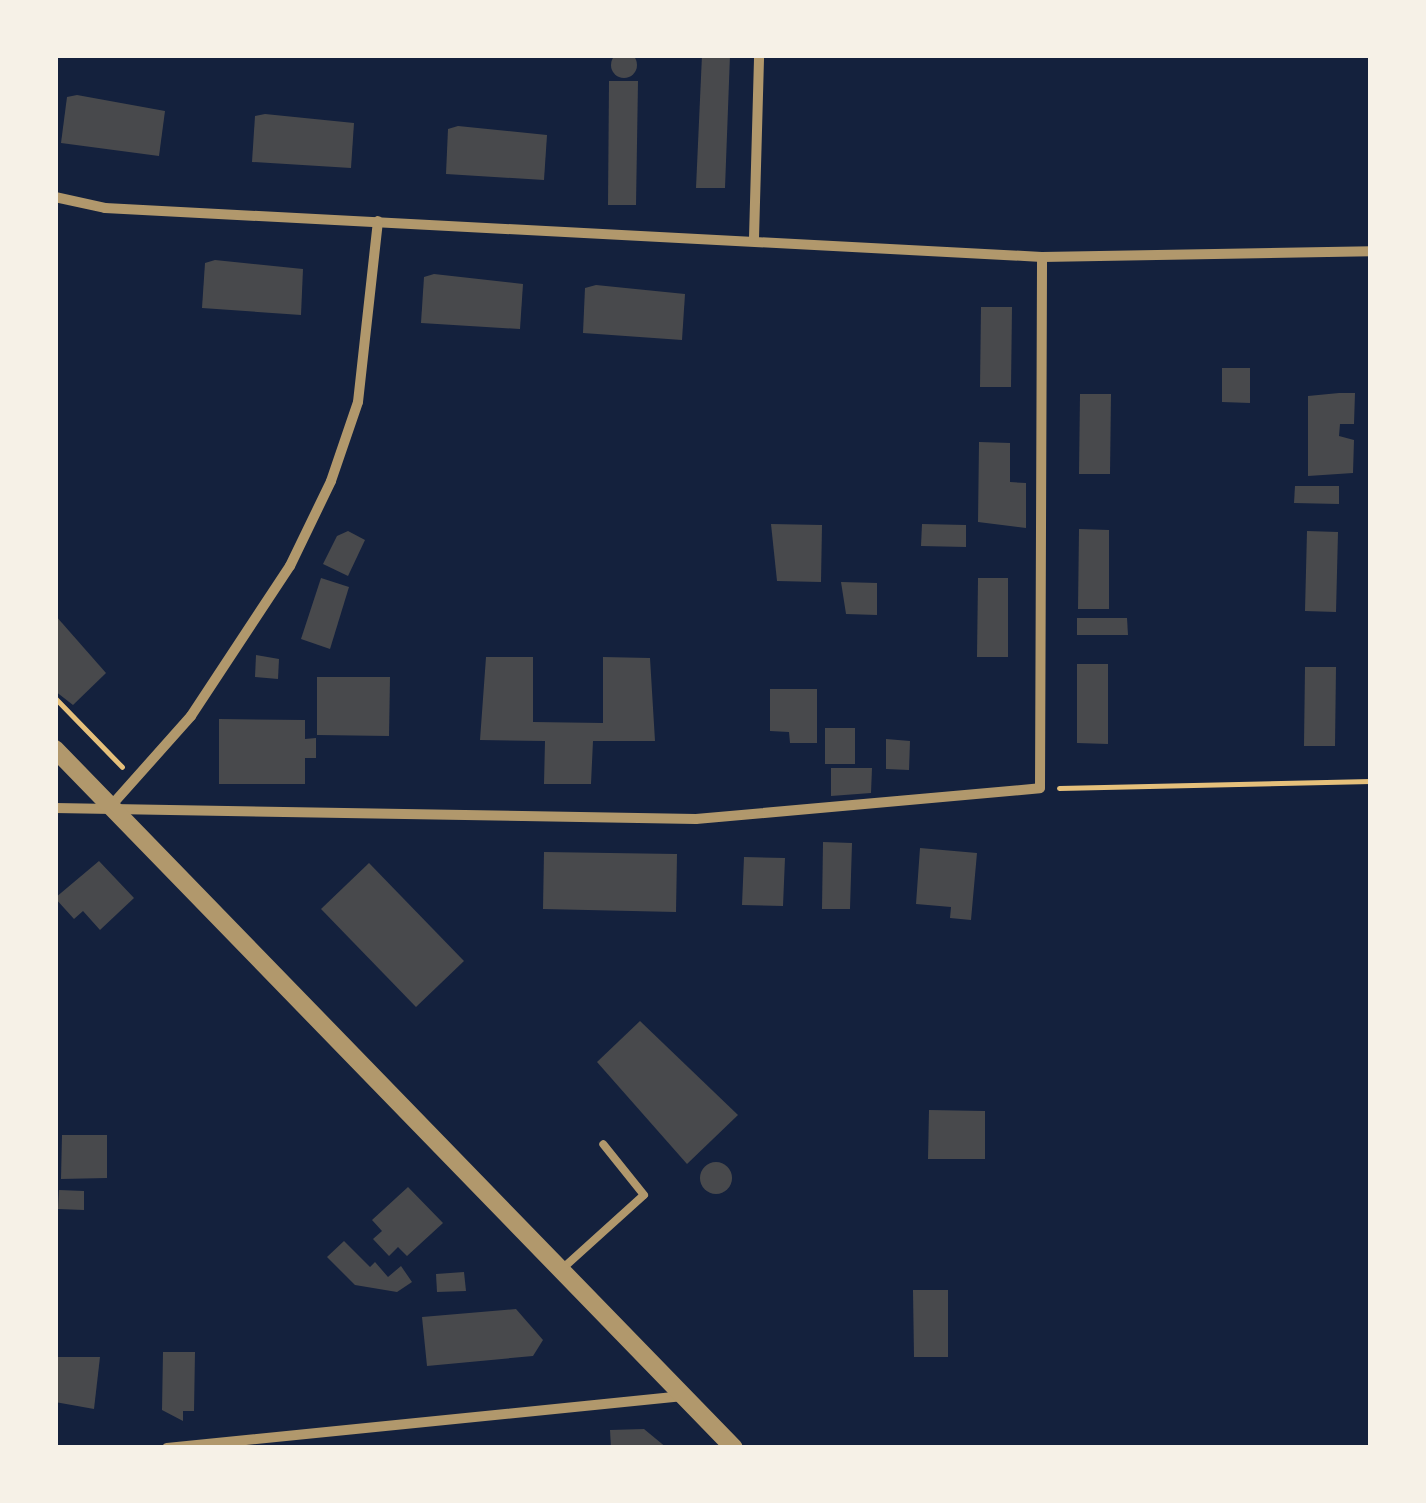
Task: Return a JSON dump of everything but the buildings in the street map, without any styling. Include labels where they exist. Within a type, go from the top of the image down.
[{"type":"street","points":[[754,238],[758,55]]},
{"type":"street","points":[[55,198],[105,208],[754,238],[1042,256],[1371,251]]},
{"type":"street","points":[[110,807],[191,716],[290,566],[331,480],[358,402],[378,221]]},
{"type":"street","points":[[55,808],[696,819],[1040,788],[1042,256]]},
{"type":"street","points":[[55,748],[734,1448]]},
{"type":"street","points":[[167,1448],[230,1447],[686,1396]]},
{"type":"lane","points":[[562,1269],[644,1196],[603,1144]]},
{"type":"path","points":[[55,698],[134,780]]},
{"type":"path","points":[[1040,788],[1371,781]]}]
